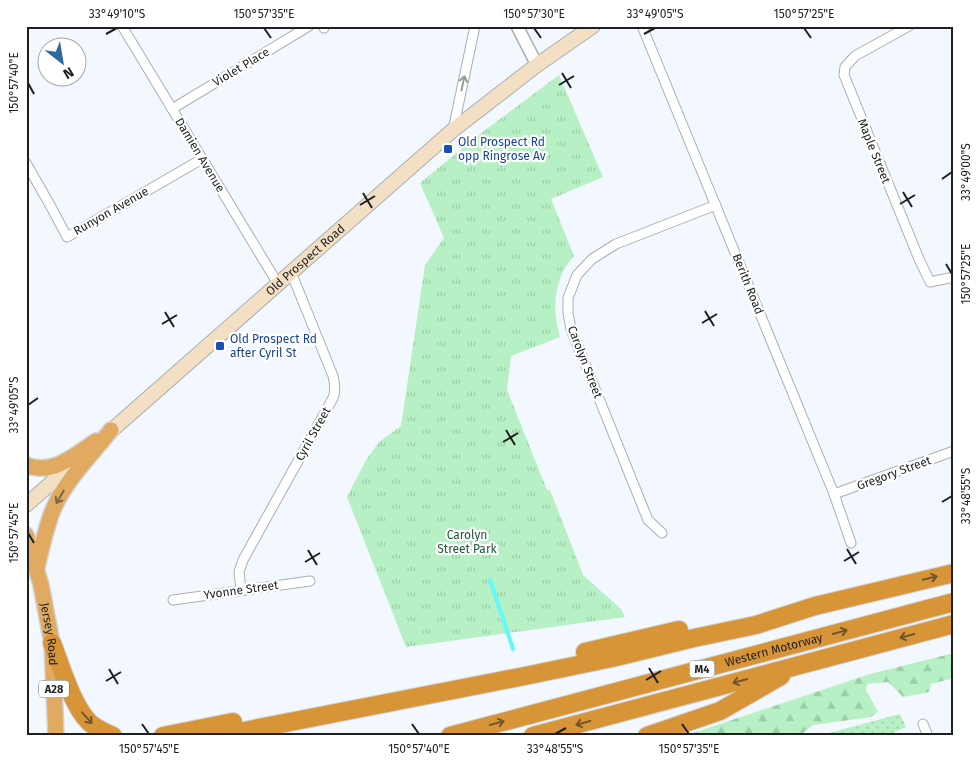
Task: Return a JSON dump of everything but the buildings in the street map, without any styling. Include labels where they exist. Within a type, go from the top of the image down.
[{"type":"highway","points":[[26,465],[41,469],[60,465],[111,430]]},
{"type":"highway","points":[[37,570],[47,526],[56,504],[69,481],[111,430]]},
{"type":"highway","name":"Jersey Road","points":[[26,535],[41,585],[52,643],[56,736]]},
{"type":"highway","points":[[218,736],[612,658],[756,625],[815,606],[954,573]]},
{"type":"highway","name":"Western Motorway","points":[[450,736],[954,602]]},
{"type":"highway","points":[[163,736],[525,666],[696,626],[815,606]]},
{"type":"highway","name":"Western Motorway","points":[[533,736],[954,624]]},
{"type":"highway","points":[[52,643],[74,700],[83,714],[90,723],[113,736]]},
{"type":"highway","points":[[647,736],[720,711],[804,664]]},
{"type":"main road","name":"Old Prospect Road","points":[[26,505],[453,130],[593,26]]},
{"type":"street","name":"Damien Avenue","points":[[122,26],[278,284]]},
{"type":"street","name":"Violet Place","points":[[172,108],[309,26]]},
{"type":"street","points":[[453,130],[475,26]]},
{"type":"street","points":[[517,26],[537,66]]},
{"type":"street","name":"Berith Road","points":[[642,26],[834,494],[851,543]]},
{"type":"street","name":"Maple Street","points":[[909,26],[855,56],[844,67],[844,75],[930,282],[954,277]]},
{"type":"street","name":"Runyon Avenue","points":[[26,163],[67,237],[202,159]]},
{"type":"street","name":"Carolyn Street","points":[[662,533],[648,520],[571,329],[568,298],[577,275],[592,259],[616,244],[716,206]]},
{"type":"street","name":"Cyril Street","points":[[241,590],[239,572],[243,560],[332,398],[335,388],[333,376],[291,272]]},
{"type":"street","name":"Gregory Street","points":[[834,494],[954,451]]},
{"type":"street","name":"Yvonne Street","points":[[173,600],[310,580]]},
{"type":"street","points":[[923,724],[928,736]]},
{"type":"green space","name":"Carolyn Street Park","points":[[559,75],[603,177],[551,199],[574,256],[563,271],[558,284],[556,322],[560,337],[511,356],[507,390],[547,490],[550,490],[583,575],[621,609],[625,617],[406,647],[347,497],[366,460],[379,442],[401,426],[425,265],[444,238],[420,183],[481,133]]},
{"type":"green space","points":[[954,653],[954,678],[931,684],[929,692],[903,697],[888,682],[867,684],[866,690],[878,712],[871,717],[813,725],[799,736],[684,736],[870,674]]},
{"type":"green space","points":[[900,714],[906,727],[886,736],[818,736]]},
{"type":"waterway","points":[[490,580],[513,649]]},
{"type":"place","name":"Old Prospect Rd opp Ringrose Av","points":[[448,149]]},
{"type":"place","name":"Old Prospect Rd after Cyril St","points":[[220,346]]}]
